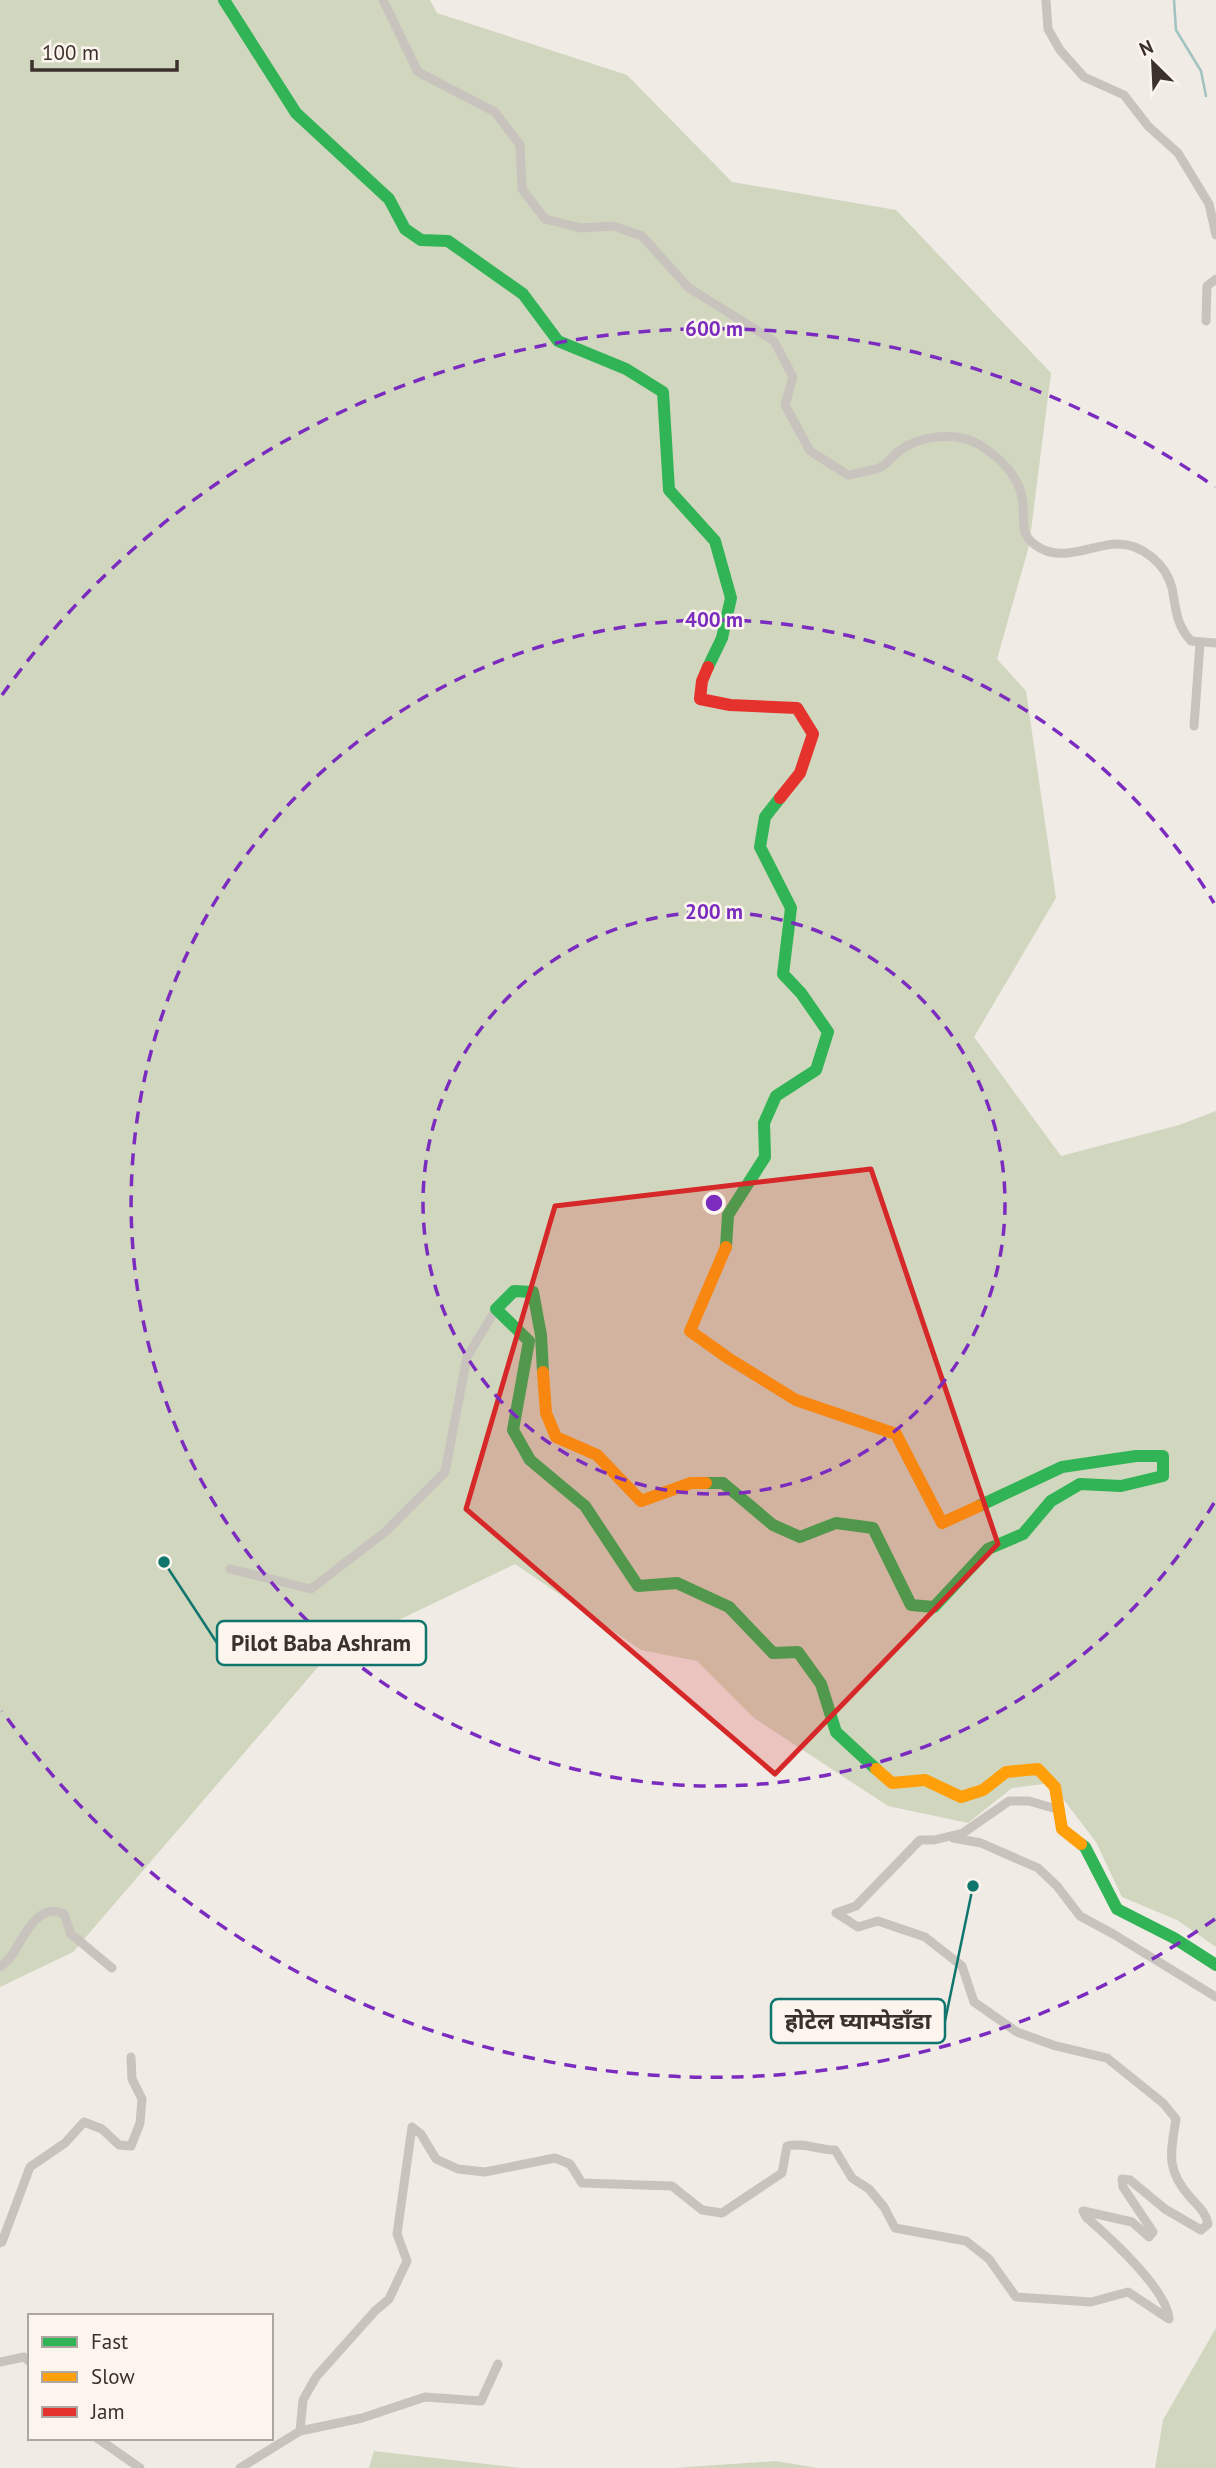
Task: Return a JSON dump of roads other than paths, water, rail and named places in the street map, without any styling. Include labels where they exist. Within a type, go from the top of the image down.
[{"type":"street","points":[[224,0],[296,113],[389,198],[405,229],[421,240],[448,241],[523,294],[558,341],[626,369],[663,392],[669,490],[715,541],[731,598],[722,638],[702,681],[700,699],[730,705],[797,708],[813,734],[800,773],[765,817],[760,847],[791,908],[783,974],[801,993],[828,1032],[816,1070],[776,1096],[764,1123],[765,1157],[727,1214],[726,1250],[690,1331],[796,1400],[896,1434],[942,1523],[1062,1467],[1136,1456],[1163,1456],[1163,1476],[1121,1486],[1080,1483],[1051,1501],[1023,1534],[988,1549],[934,1608],[911,1605],[873,1528],[836,1523],[800,1537],[773,1525],[723,1483],[691,1483],[641,1501],[597,1455],[556,1437],[546,1413],[541,1335],[533,1292],[514,1291],[496,1309],[467,1357],[446,1472],[385,1532],[311,1589],[230,1569]]},
{"type":"street","points":[[383,0],[418,72],[495,112],[512,134],[520,145],[522,189],[545,219],[581,228],[613,226],[642,236],[689,288],[774,341],[793,377],[785,405],[810,451],[848,475],[882,467],[901,450],[924,439],[949,436],[974,442],[996,455],[1013,474],[1022,497],[1022,524],[1028,538],[1042,549],[1071,553],[1116,544],[1140,548],[1163,569],[1171,585],[1176,617],[1184,633],[1191,641],[1216,643]]},
{"type":"street","points":[[1046,0],[1048,29],[1060,50],[1084,77],[1124,94],[1148,126],[1178,153],[1209,204],[1216,235]]},
{"type":"street","points":[[1206,321],[1207,286],[1216,279]]},
{"type":"street","points":[[1194,726],[1200,643]]},
{"type":"street","points":[[496,1309],[529,1341],[513,1430],[530,1460],[585,1506],[638,1586],[677,1583],[729,1607],[773,1653],[798,1652],[821,1684],[836,1732],[892,1783],[925,1780],[961,1797],[982,1790],[1006,1772],[1038,1769],[1055,1787],[1062,1829],[1085,1847],[1117,1909],[1174,1938],[1216,1965]]},
{"type":"street","points":[[934,1840],[964,1833],[1009,1801],[1029,1801],[1060,1810]]},
{"type":"street","points":[[300,2431],[303,2400],[316,2377],[389,2299],[407,2261],[397,2234],[412,2127],[421,2134],[436,2159],[458,2169],[495,2171],[555,2158],[570,2164],[582,2183],[672,2186],[702,2210],[722,2213],[782,2173],[787,2146],[797,2144],[820,2150],[835,2150],[852,2178],[869,2189],[884,2207],[895,2228],[966,2241],[989,2259],[1016,2297],[1091,2302],[1128,2292],[1170,2319],[1169,2310],[1152,2284],[1118,2244],[1086,2217],[1083,2211],[1132,2222],[1149,2236],[1153,2232],[1123,2187],[1122,2179],[1130,2180],[1165,2209],[1201,2230],[1208,2224],[1207,2216],[1180,2185],[1169,2155],[1176,2119],[1163,2103],[1107,2059],[1017,2032],[974,2002],[962,1966],[925,1937],[878,1921],[858,1927],[836,1913],[856,1906],[920,1840],[953,1838],[981,1843],[1038,1868],[1057,1886],[1080,1916],[1216,1997]]},
{"type":"street","points":[[0,1967],[11,1956],[26,1929],[46,1913],[58,1911],[64,1914],[71,1934],[112,1968]]},
{"type":"street","points":[[0,2243],[30,2167],[65,2143],[84,2122],[102,2129],[120,2145],[131,2146],[140,2123],[142,2099],[132,2079],[131,2057]]},
{"type":"street","points":[[0,2362],[24,2357],[28,2360]]},
{"type":"street","points":[[240,2468],[300,2431],[362,2418],[425,2397],[481,2401],[498,2364]]},
{"type":"street","points":[[100,2440],[139,2468]]},
{"type":"waterway","points":[[1174,0],[1176,30],[1201,71],[1206,96]]},
{"type":"place","name":"Pilot Baba Ashram","points":[[164,1562]]},
{"type":"place","name":"होटेल घ्याम्पेडाँडा","points":[[973,1886]]}]
